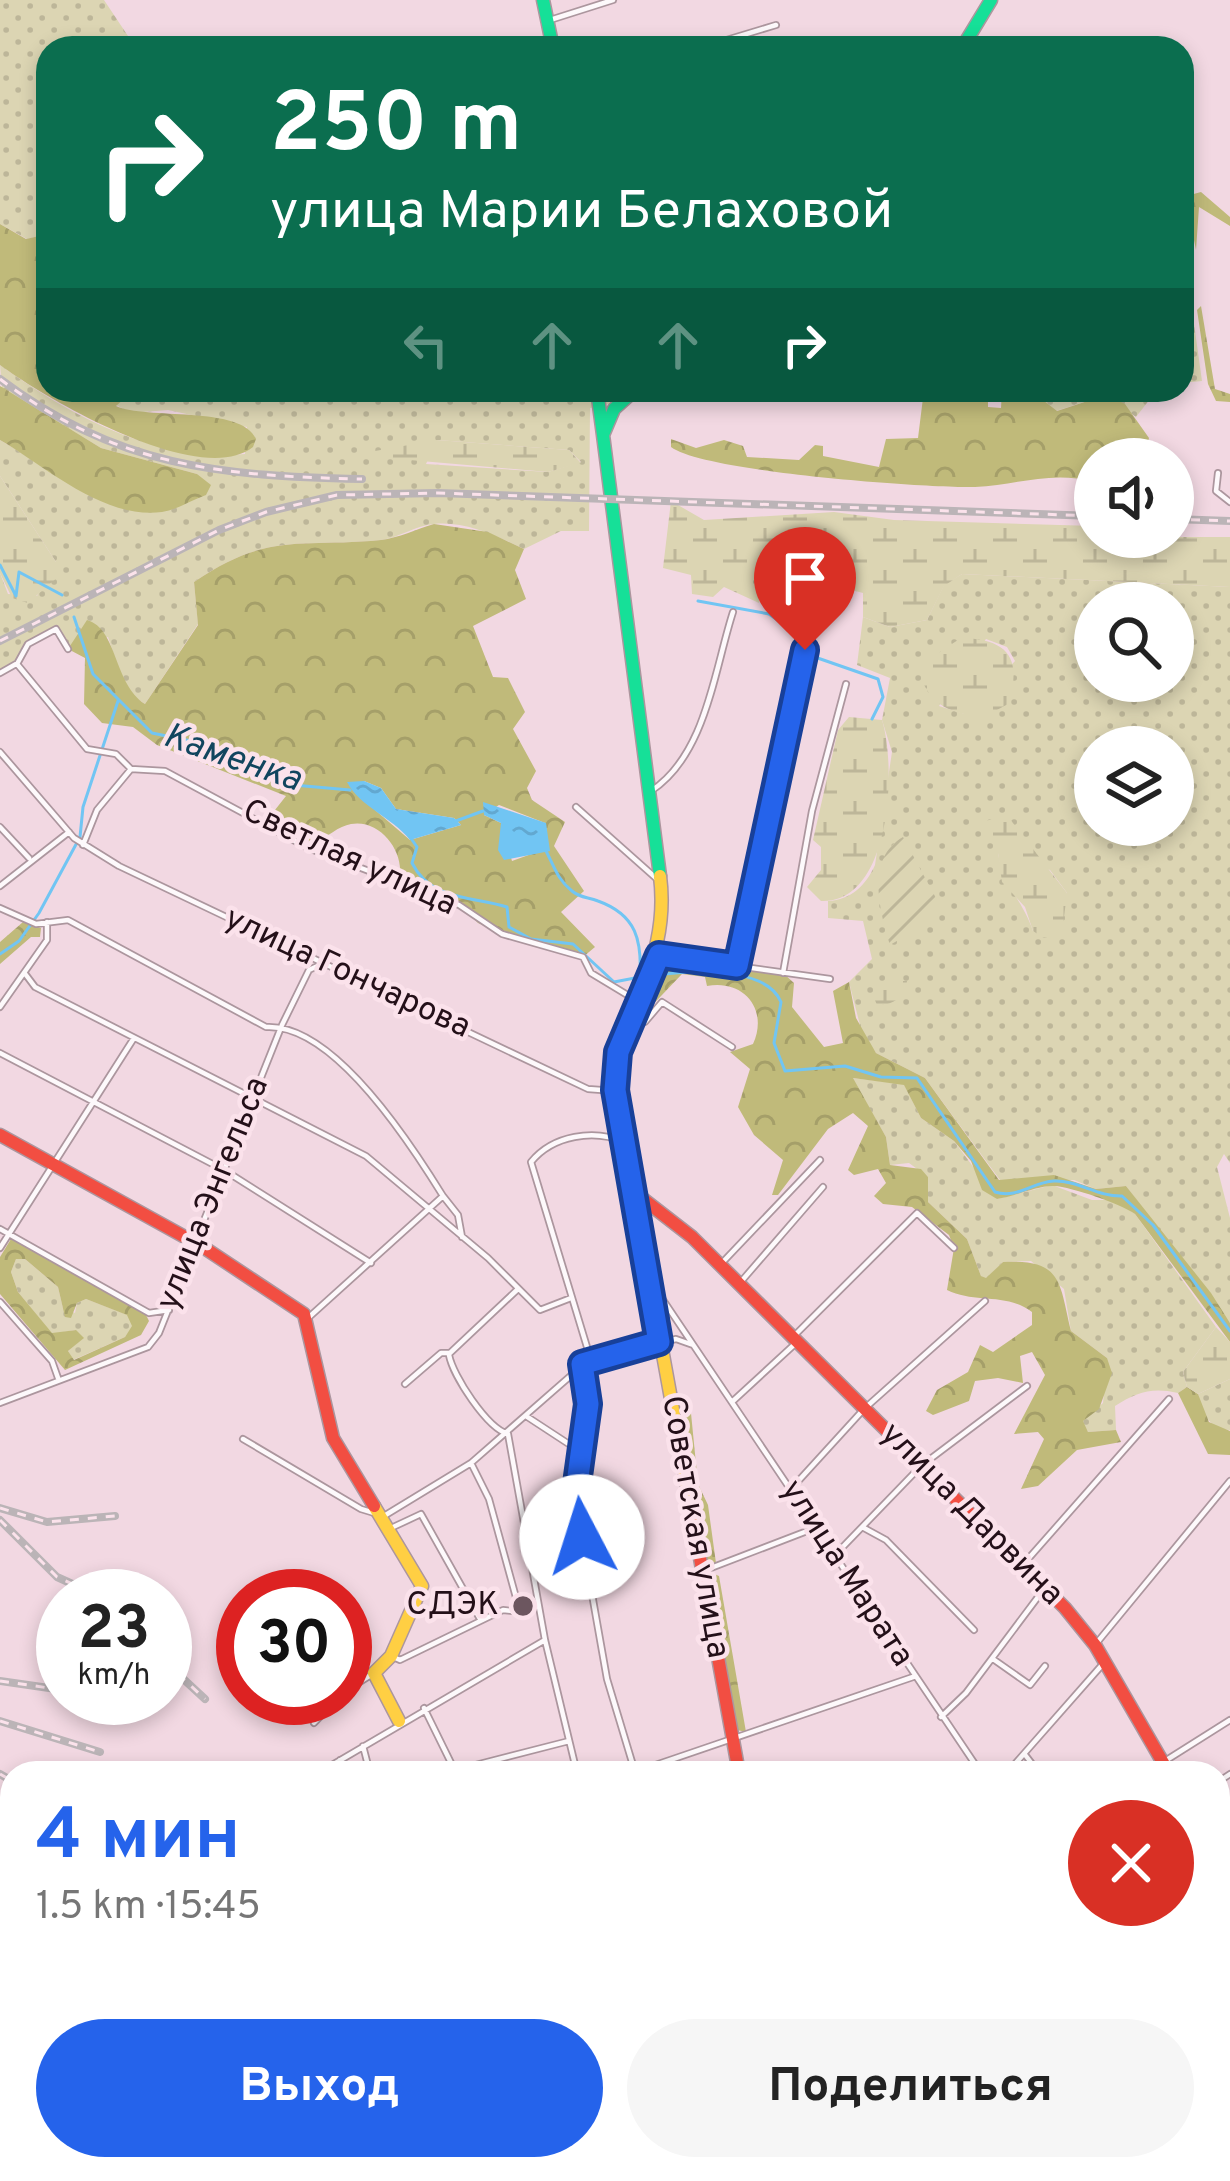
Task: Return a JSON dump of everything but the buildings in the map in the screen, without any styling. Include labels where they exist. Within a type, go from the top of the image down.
[{"type":"street","points":[[543,0],[551,36]]},
{"type":"street","points":[[548,21],[614,0]]},
{"type":"street","points":[[969,36],[991,0]]},
{"type":"street","points":[[740,36],[776,25]]},
{"type":"street","name":"Советская улица","points":[[599,402],[665,914],[659,955],[615,1064],[615,1090],[737,1761]]},
{"type":"street","points":[[603,435],[622,402]]},
{"type":"street","points":[[1217,472],[1216,491],[1230,502]]},
{"type":"street","points":[[737,966],[819,588]]},
{"type":"street","points":[[651,790],[669,779],[690,747],[733,612]]},
{"type":"street","points":[[0,673],[17,664],[28,644],[56,629],[68,649]]},
{"type":"street","name":"Светлая улица","points":[[17,664],[87,749],[116,754],[131,770],[165,771],[308,848],[458,905],[502,934],[569,950],[583,957],[591,973],[640,1002]]},
{"type":"street","points":[[783,973],[812,811],[846,684]]},
{"type":"street","points":[[0,752],[76,839]]},
{"type":"street","points":[[0,886],[30,859],[76,839],[131,770]]},
{"type":"street","points":[[576,807],[630,860],[662,881]]},
{"type":"street","points":[[0,827],[30,859]]},
{"type":"street","name":"улица Гончарова","points":[[76,839],[587,1089],[615,1090]]},
{"type":"street","points":[[0,908],[23,922],[68,920],[266,1027],[281,1025],[344,1066],[458,1215],[462,1237]]},
{"type":"street","points":[[0,1006],[47,940],[47,922]]},
{"type":"street","points":[[659,955],[830,979]]},
{"type":"street","name":"улица Энгельса","points":[[0,1402],[148,1347],[169,1310],[281,1025],[309,970],[324,963]]},
{"type":"street","points":[[26,975],[35,987],[366,1156],[540,1310],[571,1298]]},
{"type":"street","points":[[631,1020],[645,1022],[662,1002],[732,1047]]},
{"type":"street","points":[[0,1248],[134,1038]]},
{"type":"street","points":[[0,1053],[224,1170],[371,1263]]},
{"type":"street","points":[[591,1358],[531,1162],[567,1138],[604,1133],[624,1142]]},
{"type":"street","points":[[0,1135],[196,1243],[298,1308],[334,1438],[422,1586],[391,1655],[374,1673],[399,1721]]},
{"type":"street","points":[[720,1265],[820,1160]]},
{"type":"street","points":[[739,1284],[823,1187]]},
{"type":"street","name":"улица Дарвина","points":[[634,1192],[692,1237],[1044,1589],[1095,1645],[1102,1665],[1161,1761]]},
{"type":"street","points":[[304,1322],[443,1196]]},
{"type":"street","points":[[733,1401],[916,1213],[954,1248]]},
{"type":"street","points":[[0,1229],[149,1313],[169,1310]]},
{"type":"street","name":"Советская улица","points":[[650,1281],[712,1373]]},
{"type":"street","points":[[405,1384],[441,1353],[450,1353],[519,1288]]},
{"type":"street","points":[[791,1489],[864,1409],[985,1301]]},
{"type":"street","points":[[0,1302],[52,1361],[59,1380]]},
{"type":"street","points":[[388,1522],[508,1434],[591,1358],[676,1339],[693,1346]]},
{"type":"street","points":[[450,1353],[452,1366],[484,1412],[499,1432],[508,1434]]},
{"type":"street","points":[[582,1364],[588,1404],[577,1509],[607,1678],[630,1761]]},
{"type":"street","name":"улица Марата","points":[[712,1373],[972,1761]]},
{"type":"street","points":[[835,1555],[921,1466],[1027,1386]]},
{"type":"street","points":[[1021,1567],[1169,1399]]},
{"type":"street","points":[[526,1416],[582,1452]]},
{"type":"street","points":[[508,1434],[545,1640],[574,1761]]},
{"type":"street","points":[[243,1439],[388,1522],[421,1514],[480,1619]]},
{"type":"street","points":[[391,1655],[400,1660],[480,1619],[503,1610],[520,1612],[489,1499],[471,1463]]},
{"type":"street","points":[[1095,1645],[1230,1481]]},
{"type":"street","points":[[702,1571],[815,1528]]},
{"type":"street","points":[[864,1528],[886,1540],[974,1630]]},
{"type":"street","points":[[941,1717],[993,1659],[1044,1589]]},
{"type":"street","points":[[340,1760],[399,1721],[545,1640]]},
{"type":"street","points":[[993,1659],[1030,1685],[1045,1666]]},
{"type":"street","points":[[1021,1761],[1102,1665]]},
{"type":"street","points":[[670,1761],[913,1677]]},
{"type":"street","points":[[424,1708],[451,1761]]},
{"type":"street","points":[[1173,1761],[1230,1720]]},
{"type":"street","points":[[494,1761],[569,1741]]},
{"type":"street","points":[[362,1746],[366,1761]]},
{"type":"street","points":[[1026,1756],[1030,1761]]},
{"type":"green space","points":[[0,0],[104,0],[128,36],[36,36],[36,237],[27,239],[0,224]]},
{"type":"green space","points":[[1201,192],[1230,217],[1230,226],[1199,207],[1196,250],[1194,240],[1194,194]]},
{"type":"green space","points":[[0,224],[26,239],[36,237],[36,388],[0,365]]},
{"type":"green space","points":[[1201,306],[1215,389],[1230,394],[1230,402],[1216,401],[1208,384],[1197,310]]},
{"type":"green space","points":[[1194,324],[1202,381],[1194,382]]},
{"type":"green space","points":[[0,365],[36,389],[36,402],[57,402],[147,443],[212,455],[245,454],[247,427],[168,410],[131,413],[116,405],[614,402],[590,408],[589,531],[561,531],[524,549],[469,527],[434,524],[381,540],[285,545],[243,555],[194,582],[198,624],[145,704],[126,691],[108,637],[68,649],[57,630],[28,644],[17,664],[0,673],[0,573],[8,594],[37,596],[56,562],[0,476],[0,440],[74,485],[119,504],[173,504],[205,495],[197,474],[101,448],[2,388]],"holes":[[[437,440],[569,450],[581,462],[548,472],[426,464]]]},
{"type":"green space","points":[[0,386],[101,448],[197,474],[211,485],[206,495],[162,512],[140,512],[97,500],[0,440]]},
{"type":"green space","points":[[58,402],[120,402],[116,406],[130,410],[213,417],[247,428],[256,439],[253,447],[229,457],[198,457],[162,448]]},
{"type":"green space","points":[[922,402],[988,402],[988,407],[1001,408],[1001,402],[1045,402],[1057,411],[1085,402],[1121,402],[1149,438],[1074,438],[1074,479],[975,487],[769,471],[691,456],[671,447],[671,439],[696,448],[724,440],[743,446],[747,457],[799,460],[815,445],[823,446],[823,456],[879,467],[886,439],[918,438]]},
{"type":"green space","points":[[1045,402],[1084,402],[1056,411]]},
{"type":"green space","points":[[1116,402],[1148,402],[1136,417]]},
{"type":"green space","points":[[437,440],[569,450],[581,463],[548,472],[375,457],[375,451]]},
{"type":"green space","points":[[0,476],[56,562],[59,576],[28,603],[12,598],[0,573]]},
{"type":"green space","points":[[671,501],[704,520],[834,512],[894,520],[1074,525],[1074,558],[1194,558],[1194,537],[1230,537],[1230,587],[962,574],[944,586],[927,620],[890,627],[863,617],[863,593],[821,582],[821,564],[791,561],[765,570],[759,603],[724,587],[713,597],[692,594],[691,575],[663,568]]},
{"type":"green space","points":[[434,524],[488,532],[524,549],[515,570],[526,599],[473,626],[493,677],[508,678],[525,712],[513,729],[536,771],[527,788],[532,800],[565,822],[554,846],[584,891],[561,912],[595,947],[583,957],[478,923],[455,900],[400,873],[393,846],[371,826],[346,825],[316,844],[283,828],[271,815],[286,796],[157,745],[133,727],[102,723],[84,704],[85,658],[68,649],[87,620],[105,634],[127,683],[145,704],[198,625],[194,582],[265,548],[381,540]],"holes":[[[364,781],[381,788],[396,809],[454,818],[461,825],[410,840],[375,810]],[[499,805],[545,823],[537,852],[512,861],[501,823],[484,815]]]},
{"type":"green space","points":[[962,574],[1127,582],[1074,582],[1074,702],[1194,702],[1194,585],[1230,587],[1230,1163],[1224,1154],[1217,1167],[1230,1218],[1230,1323],[1126,1186],[1096,1189],[1074,1180],[1000,1180],[925,1078],[876,1053],[862,1033],[849,982],[872,959],[863,921],[828,918],[828,901],[857,890],[875,865],[892,752],[882,720],[890,678],[857,665],[863,617],[890,627],[927,620],[944,585]],"holes":[[[986,639],[1007,647],[1015,661],[965,714],[939,706]],[[998,853],[1050,870],[1067,893],[1033,931]]]},
{"type":"green space","points":[[961,638],[990,642],[1008,654],[1012,663],[1008,704],[982,718],[936,701],[921,676],[929,659]]},
{"type":"green space","points":[[849,717],[882,720],[888,799],[875,858],[862,881],[844,896],[821,901],[807,887],[821,870],[821,847],[813,840],[838,730]]},
{"type":"green space","points":[[1006,814],[1067,893],[1062,933],[1044,938],[1033,931],[1025,907],[1002,882],[998,853],[983,822]]},
{"type":"green space","points":[[903,837],[944,913],[890,945],[880,902],[880,872],[891,846]]},
{"type":"green space","points":[[23,922],[41,928],[40,937],[31,937],[0,964],[0,942]]},
{"type":"green space","points":[[659,955],[783,973],[794,983],[792,1007],[824,1047],[843,1043],[833,991],[849,982],[856,1018],[876,1053],[925,1078],[999,1180],[1054,1175],[1096,1189],[1126,1186],[1211,1293],[1230,1323],[1230,1342],[1135,1214],[1054,1186],[997,1199],[982,1190],[971,1161],[954,1141],[921,1118],[904,1085],[853,1078],[886,1137],[890,1165],[921,1169],[928,1177],[928,1202],[967,1239],[981,1276],[986,1278],[1003,1262],[1048,1270],[1060,1287],[1071,1331],[1107,1358],[1112,1373],[1099,1409],[1083,1421],[1088,1432],[1116,1430],[1121,1442],[1077,1450],[1038,1486],[1021,1489],[1044,1439],[1038,1432],[1014,1434],[1045,1375],[1032,1352],[1020,1356],[1023,1383],[998,1378],[975,1381],[969,1401],[933,1415],[926,1411],[937,1390],[968,1372],[980,1345],[993,1352],[1032,1325],[1032,1312],[1011,1302],[947,1290],[954,1248],[949,1235],[912,1207],[883,1204],[874,1196],[886,1183],[878,1169],[854,1175],[848,1170],[868,1126],[853,1113],[828,1129],[778,1195],[772,1195],[783,1160],[754,1135],[738,1107],[750,1069],[730,1052],[753,1044],[758,1019],[755,1008],[732,987],[707,986],[705,977],[682,974],[642,1016],[631,1020]]},
{"type":"green space","points":[[890,981],[907,981],[904,992],[893,1002],[877,1005],[872,993]]},
{"type":"green space","points":[[852,1078],[904,1084],[921,1118],[954,1141],[997,1199],[1052,1185],[1092,1200],[1116,1200],[1135,1214],[1216,1327],[1183,1372],[1187,1387],[1178,1393],[1152,1391],[1130,1397],[1115,1406],[1116,1430],[1088,1432],[1082,1421],[1103,1403],[1107,1358],[1071,1331],[1064,1289],[1031,1261],[1003,1262],[986,1279],[981,1276],[967,1239],[928,1202],[928,1177],[909,1163],[890,1165],[886,1137]]},
{"type":"green space","points":[[11,1239],[145,1313],[149,1321],[141,1335],[65,1370],[0,1294],[0,1257]],"holes":[[[16,1259],[25,1259],[58,1287],[65,1317],[71,1318],[77,1303],[86,1299],[127,1315],[132,1326],[125,1337],[74,1360],[68,1351],[84,1338],[76,1330],[52,1333],[18,1292],[11,1272]]]},
{"type":"green space","points":[[16,1259],[25,1259],[58,1287],[63,1308],[75,1313],[77,1303],[86,1299],[128,1315],[133,1326],[125,1337],[73,1360],[68,1351],[83,1338],[75,1330],[52,1334],[18,1292],[11,1272]]},
{"type":"green space","points":[[1216,1327],[1230,1342],[1230,1379],[1198,1394],[1187,1387],[1183,1372]]},
{"type":"green space","points":[[1230,1379],[1230,1430],[1208,1419],[1198,1394]]},
{"type":"green space","points":[[1187,1387],[1198,1394],[1209,1422],[1230,1431],[1230,1455],[1208,1454],[1178,1393]]},
{"type":"green space","points":[[683,1401],[690,1403],[698,1484],[708,1505],[716,1563],[705,1564]]},
{"type":"green space","points":[[719,1576],[746,1732],[737,1730],[707,1577]]},
{"type":"water","points":[[364,781],[381,788],[396,809],[454,818],[461,825],[410,840],[347,782]]},
{"type":"water","points":[[483,802],[546,823],[550,851],[504,860],[498,850],[501,823],[484,815]]},
{"type":"waterway","name":"Каменка","points":[[0,565],[16,596],[19,572],[62,595]]},
{"type":"waterway","points":[[698,601],[769,614],[794,632],[809,655],[878,679],[883,697],[872,719]]},
{"type":"waterway","name":"Каменка","points":[[74,617],[93,674],[152,733],[196,742],[282,784],[350,790]]},
{"type":"waterway","points":[[0,954],[19,941],[39,913],[80,837],[83,807],[118,701]]},
{"type":"waterway","points":[[453,822],[483,811]]},
{"type":"waterway","name":"Каменка","points":[[410,837],[417,847],[412,863],[430,884],[453,895],[507,907],[509,927],[531,939],[573,944],[614,982],[705,972],[752,979],[770,988],[781,1002],[774,1043],[785,1071],[845,1066],[881,1077],[917,1078],[995,1192],[1011,1193],[1054,1181],[1122,1196],[1153,1225],[1230,1331]]},
{"type":"waterway","points":[[546,851],[572,891],[611,907],[629,922],[638,941],[640,978]]},
{"type":"railway","points":[[0,379],[43,408],[128,449],[216,469],[362,479]]},
{"type":"railway","points":[[0,641],[219,530],[266,512],[337,495],[438,493],[1074,515]]},
{"type":"railway","points":[[1194,520],[1230,521]]},
{"type":"railway","points":[[0,1508],[47,1522],[115,1516]]},
{"type":"railway","points":[[0,1520],[49,1569]]},
{"type":"railway","points":[[0,1681],[36,1686]]},
{"type":"railway","points":[[192,1687],[205,1699]]},
{"type":"railway","points":[[0,1721],[100,1752]]},
{"type":"traffic: fast","points":[[543,0],[550,36]]},
{"type":"traffic: fast","points":[[969,36],[991,0]]},
{"type":"traffic: fast","points":[[599,402],[603,435]]},
{"type":"traffic: fast","points":[[622,402],[603,435],[660,876]]},
{"type":"traffic: slow","points":[[660,876],[659,934],[619,1062],[615,1091],[694,1525]]},
{"type":"traffic: slow","points":[[374,1506],[422,1586],[391,1656],[374,1673],[399,1721]]},
{"type":"traffic: jam","points":[[0,1135],[203,1247],[304,1314],[333,1438],[374,1506]]},
{"type":"traffic: jam","points":[[634,1192],[692,1237],[1065,1608],[1095,1645],[1162,1761]]},
{"type":"traffic: jam","points":[[694,1525],[737,1761]]},
{"type":"place","name":"СДЭК","points":[[523,1606]]},
{"type":"route","points":[[582,1537],[575,1498],[588,1404],[582,1364],[659,1342],[615,1090],[615,1064],[659,955],[737,966],[805,650]]}]
